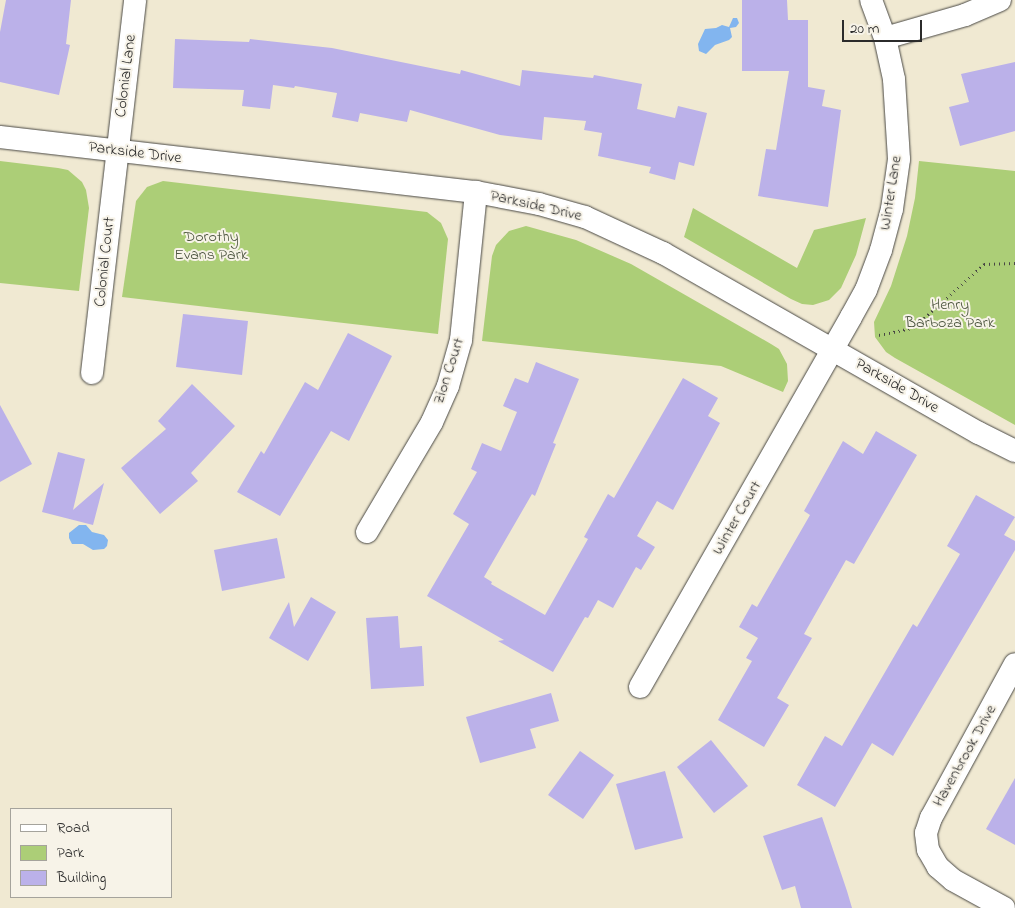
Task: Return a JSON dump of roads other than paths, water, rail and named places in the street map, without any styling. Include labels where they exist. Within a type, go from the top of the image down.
[{"type":"street","name":"Colonial Lane","points":[[117,151],[135,0]]},
{"type":"street","name":"Winter Lane","points":[[833,348],[866,290],[882,250],[892,209],[899,159],[894,78],[885,38],[871,0]]},
{"type":"street","points":[[885,38],[965,15],[1000,0]]},
{"type":"street","name":"Parkside Drive","points":[[0,137],[476,192],[539,204],[586,217],[626,234],[833,348],[979,434],[1015,451]]},
{"type":"street","name":"Colonial Court","points":[[92,373],[117,151]]},
{"type":"street","name":"Zion Court","points":[[367,532],[432,422],[448,386],[461,340],[476,192]]},
{"type":"street","name":"Winter Court","points":[[640,687],[833,348]]},
{"type":"street","name":"Havenbrook Drive","points":[[1004,908],[953,880],[938,867],[928,850],[926,834],[930,818],[1015,664]]},
{"type":"water","points":[[733,18],[737,18],[739,23],[736,27],[730,28],[732,37],[729,40],[715,45],[706,54],[699,51],[698,44],[705,29],[716,28],[722,25],[729,27]]},
{"type":"water","points":[[79,525],[86,525],[92,532],[104,535],[108,540],[107,546],[104,549],[93,550],[83,544],[72,544],[69,533]]},
{"type":"park label","name":"Dorothy Evans Park","points":[[211,246]]},
{"type":"park label","name":"Henry Barboza Park","points":[[950,314]]}]
